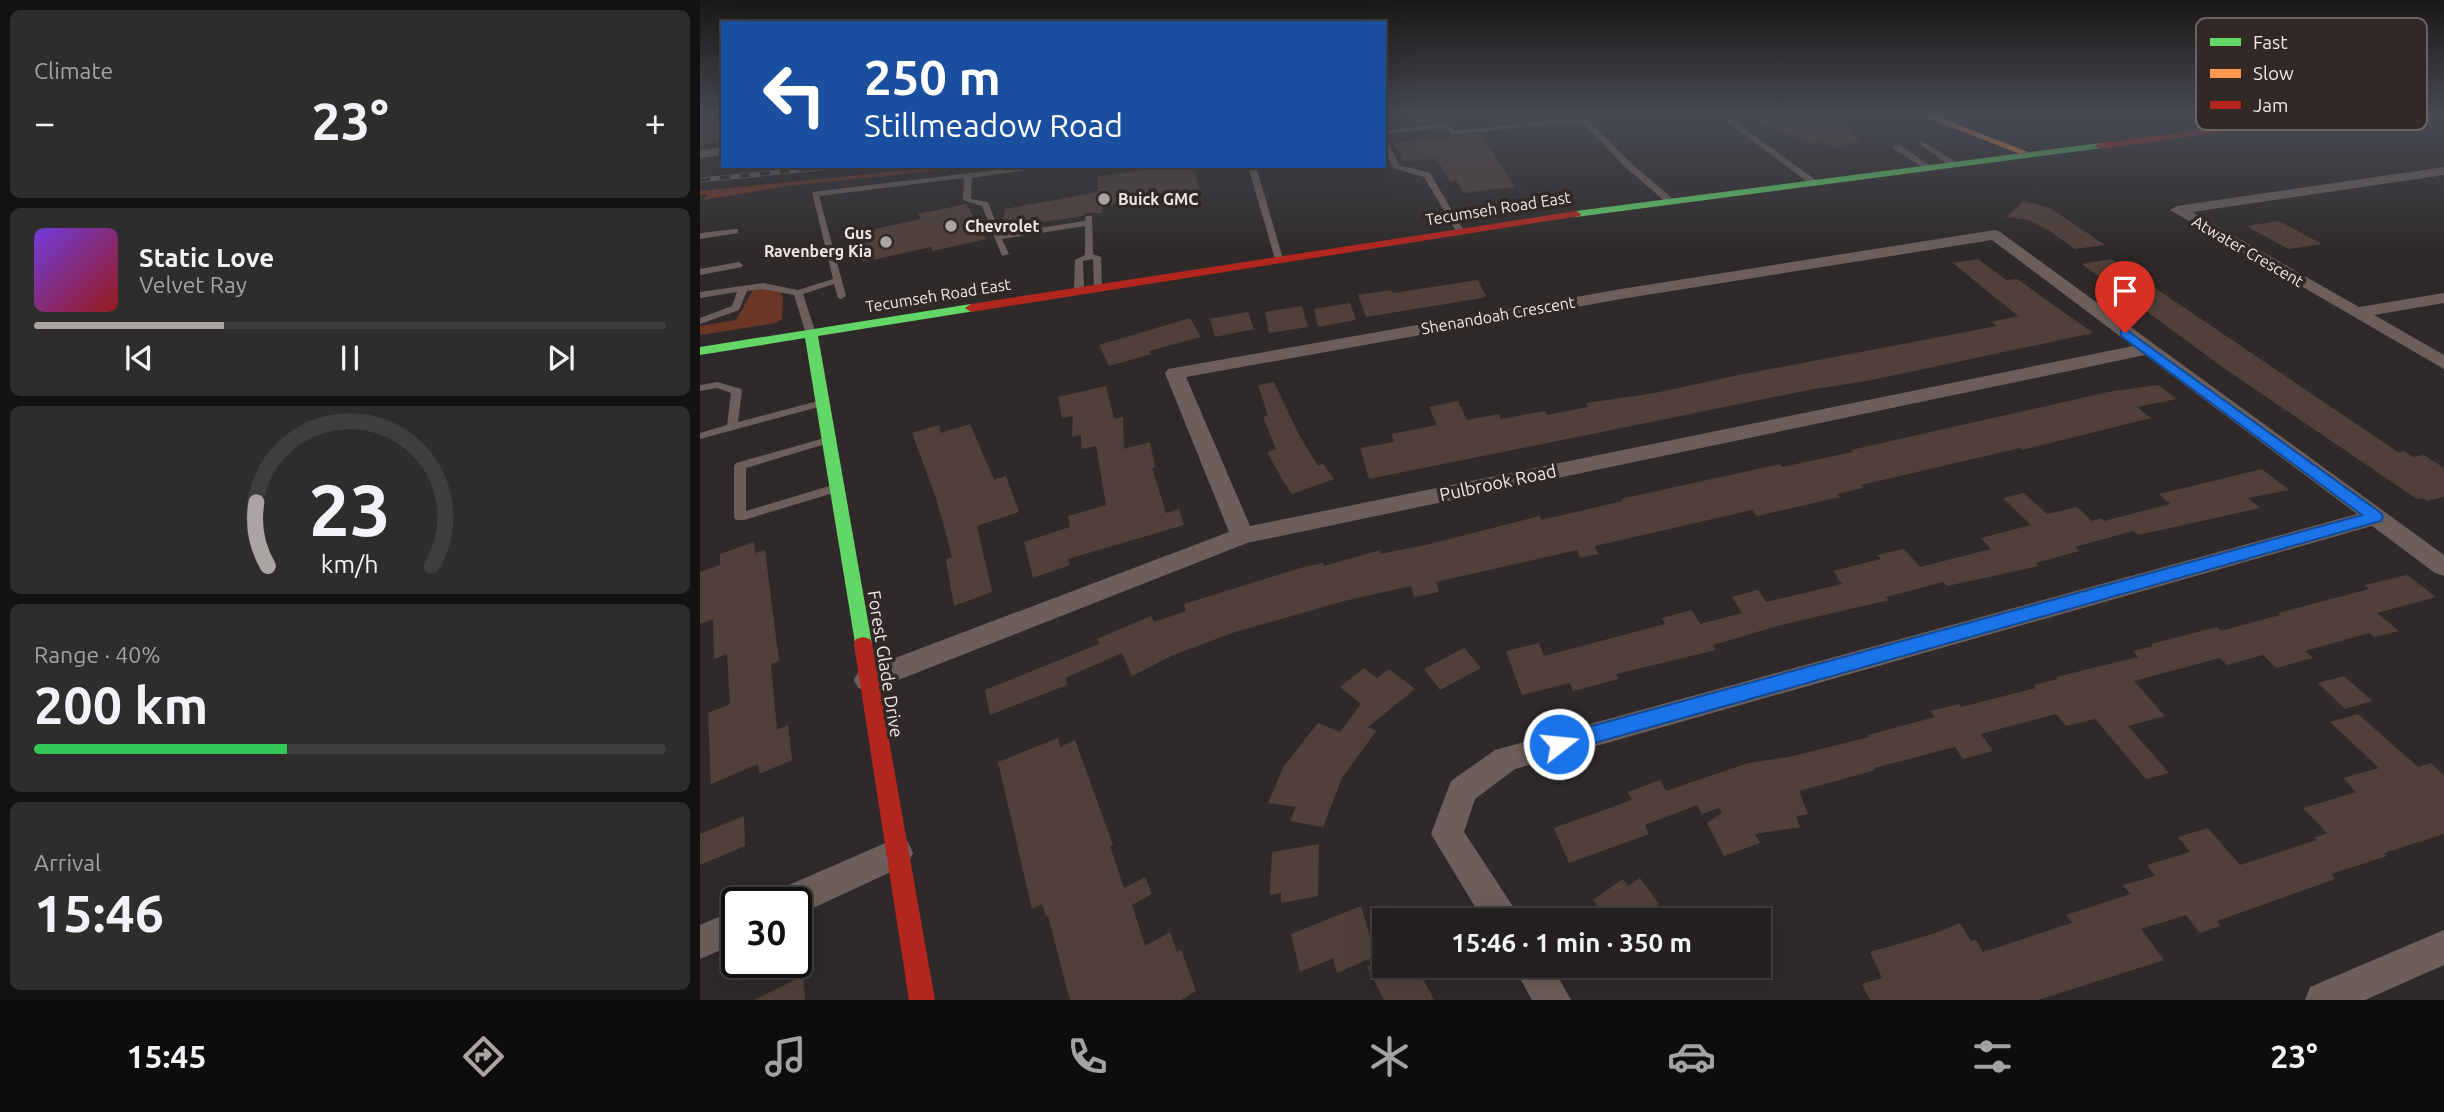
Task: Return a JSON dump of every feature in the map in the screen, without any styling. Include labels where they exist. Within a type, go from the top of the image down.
[{"type":"main road","name":"Tecumseh Road East","points":[[700,351],[1460,231],[1978,161]]},
{"type":"main road","name":"Forest Glade Drive","points":[[811,334],[922,1000]]},
{"type":"street","name":"Atwater Crescent","points":[[2444,172],[2177,210],[2444,363]]},
{"type":"street","points":[[1996,235],[2444,567]]},
{"type":"street","name":"Shenandoah Crescent","points":[[1242,536],[1175,373],[1621,294],[1996,235]]},
{"type":"street","points":[[2357,313],[2444,298]]},
{"type":"street","name":"Pulbrook Road","points":[[868,680],[1242,536],[2147,349]]},
{"type":"street","points":[[1494,908],[1447,834],[1462,791],[1506,759],[2375,517]]},
{"type":"street","points":[[812,892],[897,853]]},
{"type":"street","points":[[700,942],[721,933]]},
{"type":"street","points":[[2323,1000],[2444,947]]},
{"type":"street","points":[[1539,978],[1553,1000]]},
{"type":"lane","points":[[1394,161],[1396,166],[1427,175],[1460,231]]},
{"type":"lane","points":[[1624,161],[1670,201]]},
{"type":"lane","points":[[1784,161],[1813,182]]},
{"type":"lane","points":[[1919,161],[1928,167]]},
{"type":"lane","points":[[1948,161],[1953,164]]},
{"type":"lane","points":[[841,296],[816,194],[1031,168]]},
{"type":"lane","points":[[1253,168],[1279,259]]},
{"type":"lane","points":[[968,175],[967,200],[985,204],[1005,254]]},
{"type":"lane","points":[[997,237],[1089,221],[1089,256]]},
{"type":"lane","points":[[700,236],[735,231]]},
{"type":"lane","points":[[1079,290],[1080,260],[1089,256],[1097,257],[1099,287]]},
{"type":"lane","points":[[700,272],[739,265]]},
{"type":"lane","points":[[700,295],[763,286],[798,293],[838,280]]},
{"type":"lane","points":[[701,320],[736,308],[743,289]]},
{"type":"lane","points":[[798,293],[811,334]]},
{"type":"lane","points":[[700,388],[718,385],[737,391],[732,428]]},
{"type":"lane","points":[[700,436],[822,403]]},
{"type":"lane","points":[[828,440],[740,466],[740,517],[836,488]]},
{"type":"shaded area","points":[[929,168],[963,168],[788,186],[703,200],[708,194],[700,195],[700,191]]},
{"type":"shaded area","points":[[768,288],[780,291],[783,299],[782,319],[776,323],[700,335],[700,326],[736,320],[753,290]]},
{"type":"building","points":[[1438,161],[1498,161],[1514,187],[1464,193],[1457,181],[1450,182]]},
{"type":"building","name":"Buick GMC","points":[[1159,168],[1194,168],[1199,191],[1102,205],[1102,213],[1086,213],[1083,216],[1002,228],[1005,209],[1098,192],[1098,176]]},
{"type":"building","points":[[2024,201],[2050,208],[2105,245],[2075,249],[2045,228],[2028,220],[2006,217]]},
{"type":"building","points":[[966,204],[986,239],[933,251],[931,247],[863,262],[856,233],[921,219],[918,214]]},
{"type":"building","points":[[2279,221],[2322,244],[2289,249],[2246,226]]},
{"type":"building","points":[[1978,259],[2006,280],[2017,279],[2093,333],[1872,380],[1809,390],[1369,479],[1360,448],[1394,442],[1392,434],[1437,425],[1429,407],[1458,401],[1467,420],[1499,414],[1501,419],[1545,411],[1547,415],[1588,407],[1586,403],[1655,393],[1997,326],[1991,322],[2018,316],[1953,263]]},
{"type":"building","points":[[2112,259],[2398,452],[2404,451],[2413,457],[2424,455],[2444,468],[2444,497],[2427,501],[2423,498],[2417,499],[2228,371],[2082,264]]},
{"type":"building","points":[[1478,280],[1486,296],[1482,298],[1366,317],[1358,295],[1391,290],[1393,293]]},
{"type":"building","points":[[1350,303],[1356,320],[1318,327],[1314,309]]},
{"type":"building","points":[[1302,306],[1308,327],[1269,333],[1265,312]]},
{"type":"building","points":[[1248,312],[1254,329],[1215,337],[1210,319]]},
{"type":"building","points":[[1190,318],[1201,337],[1149,351],[1151,354],[1109,366],[1099,345]]},
{"type":"building","points":[[1274,382],[1299,435],[1318,466],[1323,464],[1334,479],[1292,494],[1282,479],[1267,452],[1276,449],[1263,417],[1268,415],[1258,385]]},
{"type":"building","points":[[2158,385],[2177,399],[2137,407],[2151,418],[2022,450],[2020,448],[1861,485],[1863,488],[1837,494],[1840,497],[1757,516],[1752,510],[1595,546],[1598,554],[1580,558],[1577,550],[1436,582],[1439,592],[1414,597],[1411,586],[1344,601],[1232,633],[1171,656],[1132,676],[1122,653],[1065,678],[1067,685],[990,715],[985,690],[1099,644],[1097,639],[1151,616],[1154,622],[1186,611],[1184,604],[1300,568],[1323,563],[1324,566],[1380,550],[1381,554],[1430,544],[1540,516],[1541,520],[1623,501],[1621,499],[1780,464],[1782,467],[1853,452],[1851,450],[2108,392]]},
{"type":"building","points":[[1106,386],[1114,419],[1123,417],[1124,449],[1150,442],[1155,467],[1152,468],[1166,513],[1179,509],[1184,525],[1068,559],[1070,565],[1033,578],[1024,542],[1070,527],[1068,516],[1106,505],[1096,446],[1081,449],[1081,435],[1072,437],[1073,416],[1062,418],[1058,397]]},
{"type":"building","points":[[970,424],[994,480],[1006,476],[1019,512],[977,526],[992,592],[954,606],[946,560],[952,557],[937,501],[912,433],[939,425],[941,433]]},
{"type":"building","points":[[2262,469],[2289,490],[2248,498],[2260,508],[2138,535],[2133,531],[2075,547],[2079,551],[2036,563],[2039,566],[1947,586],[1943,582],[1886,597],[1889,600],[1781,625],[1713,645],[1716,650],[1616,674],[1618,679],[1573,691],[1570,683],[1522,695],[1506,651],[1539,643],[1544,656],[1665,624],[1662,618],[1692,610],[1700,624],[1742,613],[1732,597],[1758,590],[1766,602],[1842,584],[1833,571],[1881,559],[1877,555],[1904,549],[1920,567],[1991,549],[1981,538],[2031,525],[2003,498],[2024,493],[2047,514],[2077,507],[2092,521],[2101,518],[2104,521],[2170,504],[2159,494]]},
{"type":"building","points":[[754,542],[755,553],[765,550],[779,661],[771,664],[777,730],[788,725],[792,760],[759,774],[758,764],[711,784],[708,713],[730,704],[727,654],[714,659],[713,619],[700,624],[700,572],[720,565],[720,554]]},
{"type":"building","points":[[2407,575],[2436,597],[2377,613],[2399,631],[2374,637],[2369,633],[2305,651],[2313,658],[2276,668],[2263,655],[2227,665],[2220,658],[2134,681],[2165,716],[2128,726],[2169,773],[2146,779],[2095,719],[2066,726],[2056,714],[1981,734],[1993,751],[1963,759],[1955,747],[1799,791],[1808,814],[1796,816],[1800,827],[1755,834],[1760,843],[1724,856],[1707,823],[1722,813],[1719,808],[1702,814],[1697,805],[1645,825],[1649,834],[1569,863],[1554,828],[1632,800],[1628,792],[1660,780],[1666,791],[1748,763],[1789,757],[1869,737],[1868,735],[1935,717],[1930,711],[1959,704],[1961,707],[2036,688],[2034,685],[2058,679],[2056,677],[2138,657],[2133,651],[2153,646],[2151,644],[2217,627],[2221,631],[2369,589],[2365,585]]},
{"type":"building","points":[[1464,648],[1481,668],[1440,690],[1424,669]]},
{"type":"building","points":[[1364,668],[1377,678],[1389,669],[1415,689],[1368,727],[1376,731],[1342,778],[1323,827],[1290,821],[1296,807],[1268,803],[1284,766],[1318,723],[1340,732],[1361,704],[1340,687]]},
{"type":"building","points":[[2344,676],[2372,701],[2345,709],[2318,683]]},
{"type":"building","points":[[2358,714],[2418,767],[2431,763],[2444,775],[2444,834],[2384,853],[2387,856],[2331,874],[2335,879],[2217,921],[2220,926],[2200,933],[2186,915],[2141,929],[2164,960],[2038,1000],[1870,1000],[1862,984],[1882,978],[1870,952],[1933,934],[1960,923],[1971,941],[1976,940],[1983,952],[2072,923],[2066,915],[2130,894],[2123,885],[2155,876],[2147,865],[2190,852],[2178,837],[2208,828],[2240,865],[2317,840],[2314,838],[2327,833],[2303,808],[2356,792],[2343,778],[2379,768],[2330,722]]},
{"type":"building","points":[[1058,738],[1060,747],[1075,740],[1113,845],[1110,846],[1124,888],[1145,877],[1152,894],[1132,905],[1145,946],[1170,932],[1177,952],[1181,949],[1196,991],[1181,1000],[1070,1000],[1048,916],[1046,917],[1042,904],[1032,909],[998,762]]},
{"type":"building","points":[[744,816],[745,846],[700,865],[700,834]]},
{"type":"building","points":[[1319,844],[1318,896],[1281,903],[1281,893],[1270,895],[1272,852]]},
{"type":"building","points":[[1640,878],[1659,904],[1653,908],[1599,908],[1593,900],[1623,879],[1628,886]]},
{"type":"building","points":[[1361,906],[1372,943],[1372,958],[1337,973],[1333,958],[1300,972],[1291,934]]},
{"type":"building","points":[[799,978],[803,978],[805,1000],[754,1000]]},
{"type":"building","points":[[1373,978],[1422,978],[1434,1000],[1384,1000]]},
{"type":"railway","points":[[700,180],[821,168]]},
{"type":"traffic: fast","points":[[1576,214],[1987,161]]},
{"type":"traffic: fast","points":[[700,351],[971,308]]},
{"type":"traffic: fast","points":[[811,334],[863,644]]},
{"type":"traffic: jam","points":[[971,308],[1576,214]]},
{"type":"traffic: jam","points":[[863,644],[922,1000]]},
{"type":"place","name":"Buick GMC","points":[[1104,199]]},
{"type":"place","name":"Chevrolet","points":[[951,226]]},
{"type":"place","name":"Gus Ravenberg Kia","points":[[886,242]]},
{"type":"route","points":[[1559,744],[2375,517],[2125,333]]}]
